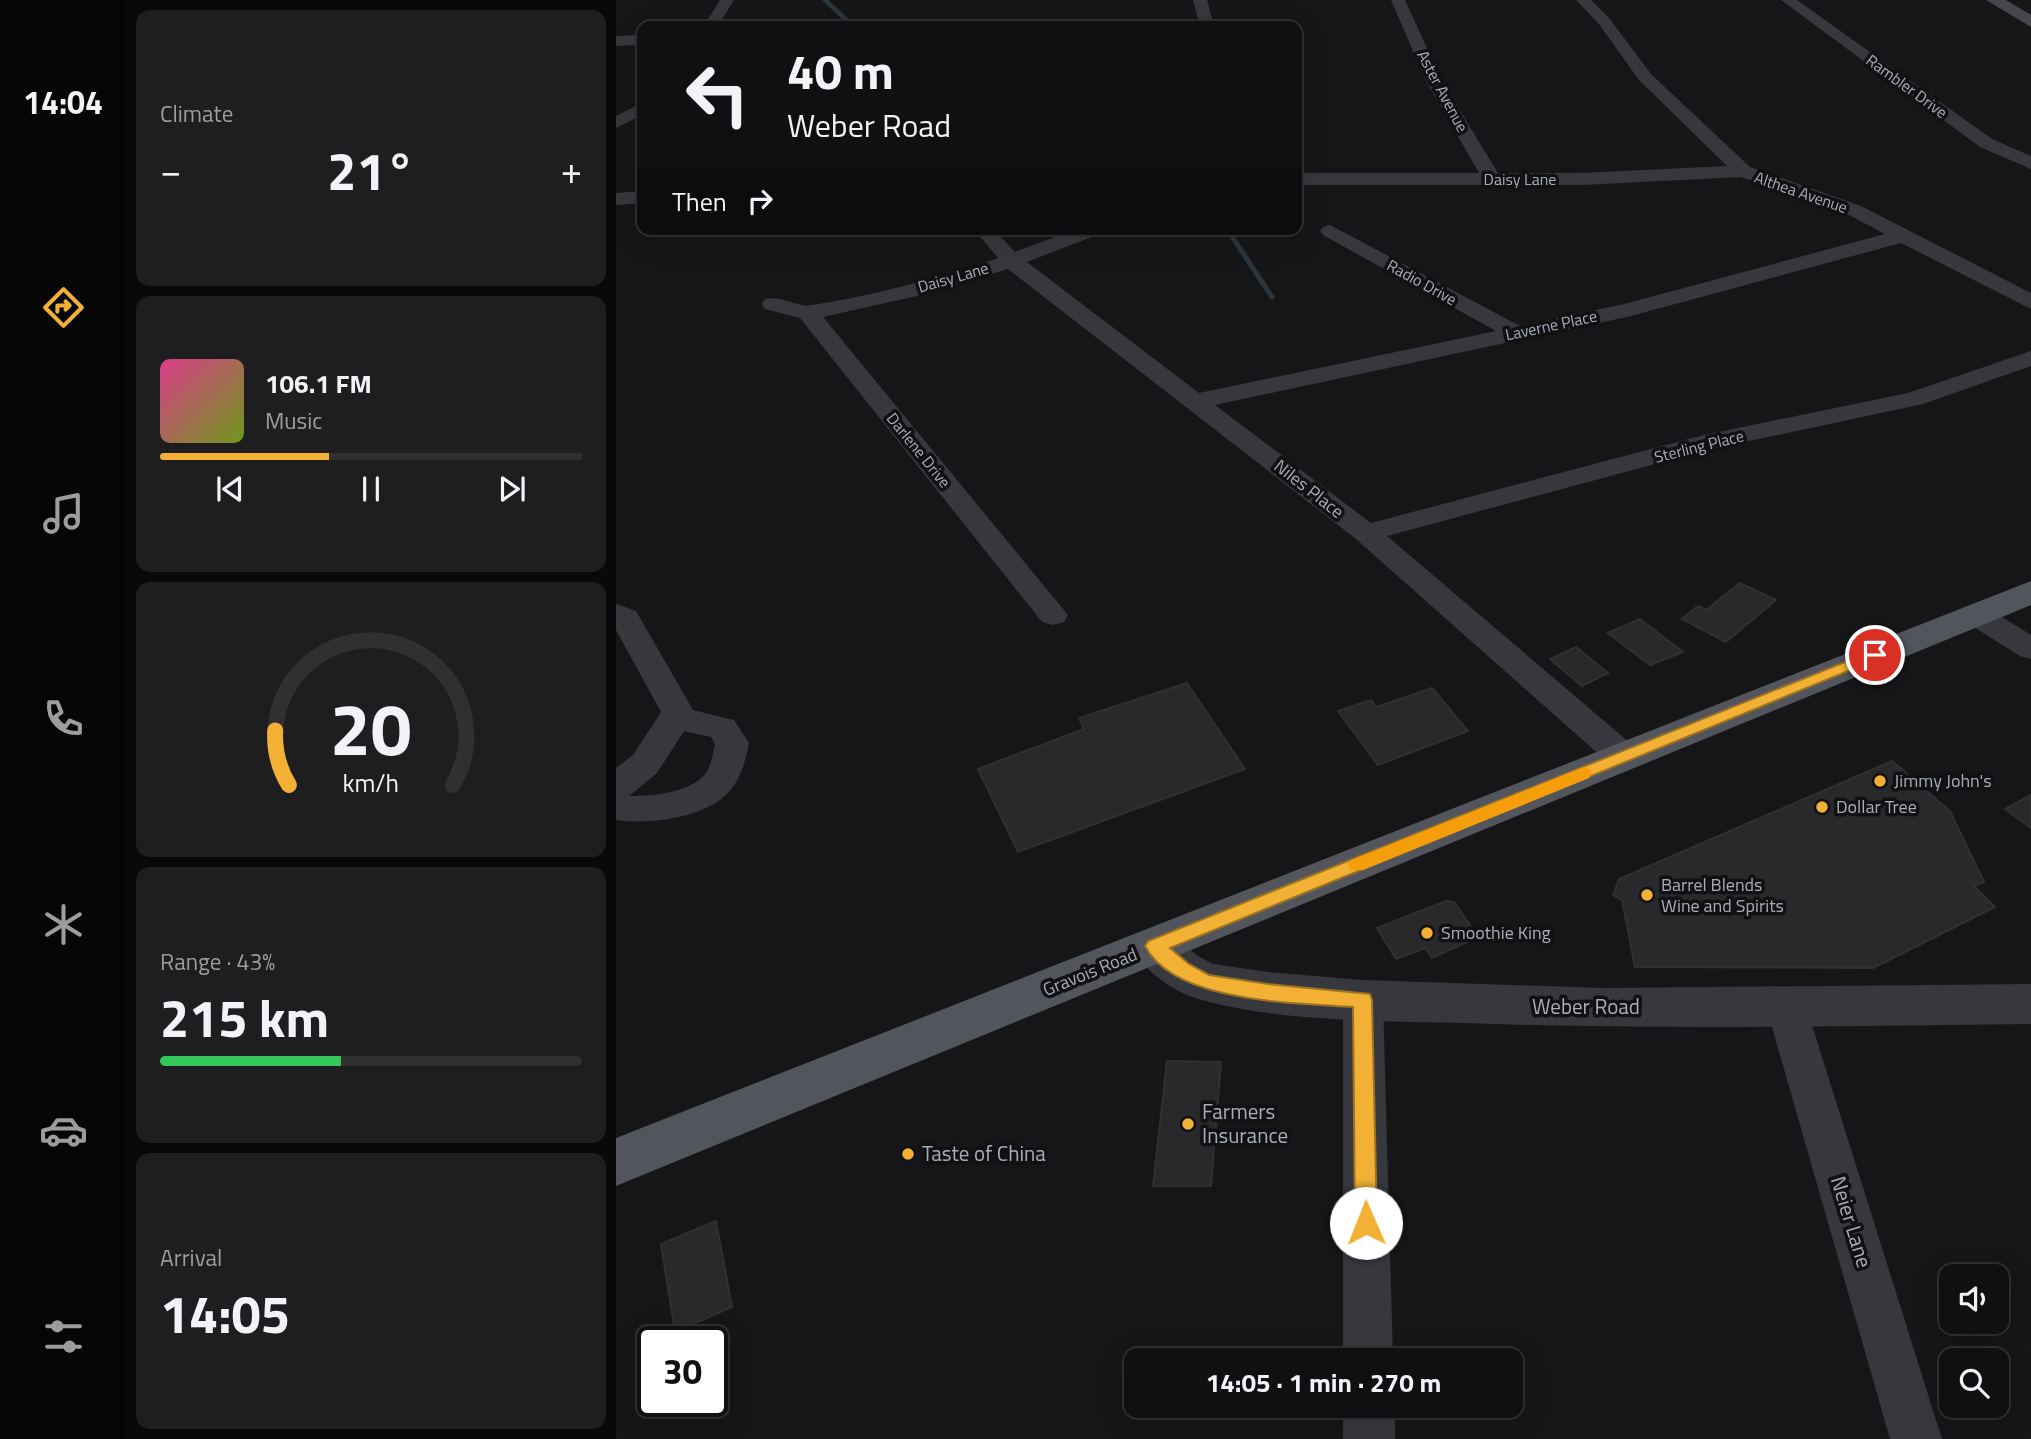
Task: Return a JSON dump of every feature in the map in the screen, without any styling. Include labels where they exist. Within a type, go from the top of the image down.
[{"type":"main road","points":[[1994,0],[2031,22]]},
{"type":"main road","name":"Gravois Road","points":[[616,1162],[2031,592]]},
{"type":"street","points":[[714,21],[727,0]]},
{"type":"street","points":[[1200,0],[1206,21]]},
{"type":"street","name":"Aster Avenue","points":[[1398,0],[1434,81],[1492,179]]},
{"type":"street","name":"Althea Avenue","points":[[1583,0],[1604,20],[1645,77],[1743,172],[1854,210],[2031,302]]},
{"type":"street","name":"Rambler Drive","points":[[1788,0],[1986,143],[2031,163]]},
{"type":"street","points":[[616,41],[637,40]]},
{"type":"street","points":[[616,111],[637,109]]},
{"type":"street","points":[[616,122],[637,111]]},
{"type":"street","name":"Daisy Lane","points":[[1302,178],[1581,179],[1743,172]]},
{"type":"street","points":[[616,199],[637,197]]},
{"type":"street","name":"Radio Drive","points":[[1329,231],[1515,332]]},
{"type":"street","name":"Niles Place","points":[[991,235],[1012,261],[1366,533],[1624,757]]},
{"type":"street","name":"Daisy Lane","points":[[808,313],[861,303],[1012,261],[1079,235]]},
{"type":"street","name":"Laverne Place","points":[[1196,401],[1676,298],[1902,236]]},
{"type":"street","points":[[773,304],[808,313]]},
{"type":"street","name":"Darlene Drive","points":[[808,313],[1053,615]]},
{"type":"street","name":"Sterling Place","points":[[1366,533],[1704,443],[1914,399],[2031,358]]},
{"type":"street","points":[[616,614],[625,618],[678,713],[645,764],[616,787]]},
{"type":"street","points":[[1975,614],[2031,649]]},
{"type":"street","points":[[616,807],[631,810],[682,803],[718,783],[729,761],[732,743],[722,728],[675,717]]},
{"type":"street","name":"Weber Road","points":[[1154,946],[1182,970],[1206,982],[1268,992],[1363,1000],[1577,1007],[2031,1004]]},
{"type":"street","points":[[1363,1000],[1368,1348]]},
{"type":"street","name":"Neier Lane","points":[[1786,1006],[1916,1439]]},
{"type":"street","points":[[1369,1418],[1369,1439]]},
{"type":"building","points":[[1740,583],[1776,600],[1726,642],[1682,619],[1698,606],[1706,610]]},
{"type":"building","points":[[1640,619],[1683,652],[1650,665],[1608,633]]},
{"type":"building","points":[[1576,647],[1608,673],[1582,686],[1550,659]]},
{"type":"building","points":[[1187,683],[1245,769],[1018,852],[978,769],[1084,729],[1079,718]]},
{"type":"building","points":[[1432,688],[1468,731],[1378,765],[1338,711],[1371,700],[1377,707]]},
{"type":"building","points":[[1892,761],[1950,811],[1984,882],[1974,886],[1995,907],[1873,968],[1635,967],[1622,900],[1613,895],[1619,879]]},
{"type":"building","points":[[2031,795],[2031,828],[2005,809]]},
{"type":"building","name":"Smoothie King","points":[[1446,901],[1454,902],[1478,937],[1432,958],[1425,948],[1396,959],[1377,928]]},
{"type":"building","name":"Farmers Insurance","points":[[1167,1061],[1221,1062],[1211,1186],[1153,1186]]},
{"type":"building","points":[[716,1221],[732,1307],[689,1326],[674,1326],[661,1244]]},
{"type":"waterway","points":[[825,0],[848,21]]},
{"type":"waterway","points":[[1231,235],[1272,297]]},
{"type":"slow traffic","points":[[1357,865],[1584,773]]},
{"type":"place","name":"Jimmy John's","points":[[1880,781]]},
{"type":"place","name":"Dollar Tree","points":[[1822,807]]},
{"type":"place","name":"Barrel Blends Wine and Spirits","points":[[1647,895]]},
{"type":"place","name":"Smoothie King","points":[[1427,933]]},
{"type":"place","name":"Farmers Insurance","points":[[1188,1124]]},
{"type":"place","name":"Taste of China","points":[[908,1154]]},
{"type":"route","points":[[1366,1223],[1363,1000],[1268,992],[1206,982],[1182,970],[1154,946],[1875,655]]}]
